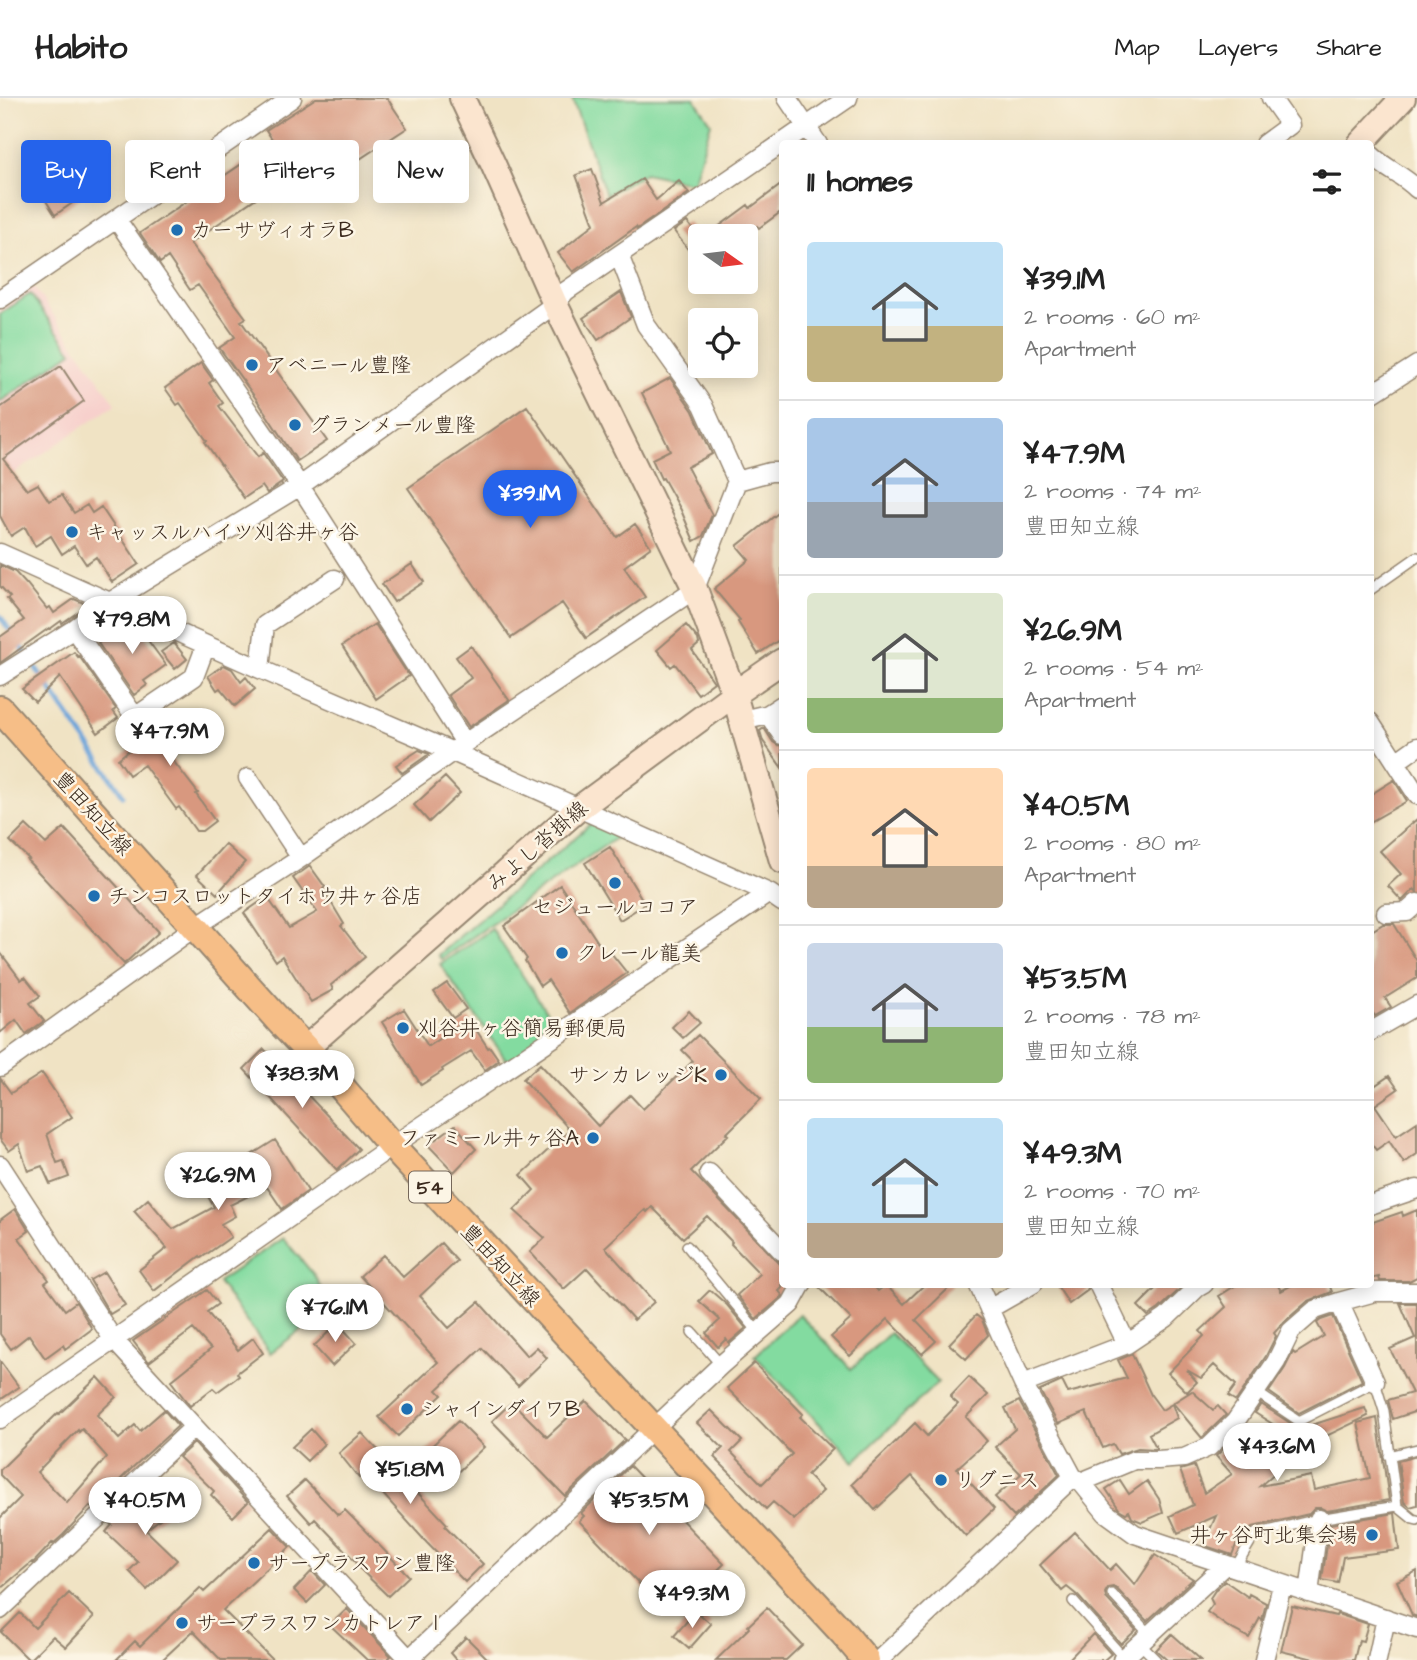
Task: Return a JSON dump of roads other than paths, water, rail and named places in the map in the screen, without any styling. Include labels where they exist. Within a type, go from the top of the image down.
[{"type":"main road","name":"豊田知立線","points":[[0,709],[392,1146],[866,1660]]},
{"type":"street","points":[[0,299],[292,98]]},
{"type":"street","points":[[462,98],[555,304],[695,589],[734,694],[779,850]]},
{"type":"street","points":[[787,98],[815,140]]},
{"type":"street","points":[[786,140],[848,98]]},
{"type":"street","points":[[1269,140],[1290,125],[1271,98]]},
{"type":"street","points":[[1369,140],[1403,98]]},
{"type":"street","points":[[0,676],[74,629],[110,602],[300,486],[555,304],[566,291],[779,145]]},
{"type":"street","points":[[1374,155],[1378,162],[1408,180],[1417,189]]},
{"type":"street","points":[[117,220],[300,486],[459,748]]},
{"type":"street","points":[[0,1067],[195,927],[301,858],[695,589],[737,481],[703,405],[646,325],[619,255]]},
{"type":"street","points":[[1374,392],[1417,365]]},
{"type":"street","points":[[737,481],[779,472]]},
{"type":"street","points":[[0,553],[260,669],[459,748],[578,809],[775,897]]},
{"type":"street","points":[[260,669],[265,625],[335,579]]},
{"type":"street","points":[[74,629],[135,717],[194,677],[206,645]]},
{"type":"street","name":"みよし沓掛線","points":[[305,1049],[578,809],[779,663]]},
{"type":"street","points":[[742,720],[775,710]]},
{"type":"street","points":[[1374,728],[1417,795]]},
{"type":"street","points":[[1395,762],[1417,747]]},
{"type":"street","points":[[248,778],[301,858]]},
{"type":"street","points":[[0,1419],[392,1146],[775,897]]},
{"type":"street","points":[[1386,913],[1407,912],[1417,903]]},
{"type":"street","points":[[1374,1030],[1417,1005]]},
{"type":"street","points":[[0,1165],[113,1339],[409,1660],[721,1365],[791,1304],[800,1288]]},
{"type":"street","points":[[709,1173],[779,1248]]},
{"type":"street","points":[[1374,1204],[1417,1189]]},
{"type":"street","points":[[980,1288],[1023,1384],[1077,1479],[1106,1513],[1135,1534],[1417,1629]]},
{"type":"street","points":[[989,1309],[1026,1288]]},
{"type":"street","points":[[1100,1288],[1127,1344]]},
{"type":"street","points":[[1023,1384],[1127,1344],[1166,1318],[1198,1288]]},
{"type":"street","points":[[878,1660],[1077,1479],[1134,1460],[1184,1458],[1209,1447],[1235,1422],[1276,1362],[1292,1331],[1315,1310],[1376,1292],[1417,1292]]},
{"type":"street","points":[[1339,1302],[1375,1382]]},
{"type":"street","points":[[0,1610],[193,1428]]},
{"type":"street","points":[[1309,1593],[1319,1519]]},
{"type":"street","points":[[1123,1659],[1230,1566]]},
{"type":"street","points":[[1265,1660],[1282,1585]]},
{"type":"street","points":[[1377,1660],[1386,1618]]},
{"type":"lane","points":[[1374,587],[1417,557]]},
{"type":"lane","points":[[687,1245],[759,1333]]},
{"type":"lane","points":[[692,1332],[721,1365]]},
{"type":"lane","points":[[1256,1392],[1299,1421],[1375,1382],[1384,1410],[1397,1506],[1417,1520]]},
{"type":"lane","points":[[1389,1456],[1417,1449]]},
{"type":"lane","points":[[1230,1566],[1255,1534],[1319,1519],[1397,1506]]},
{"type":"lane","points":[[1112,1594],[1145,1639],[1156,1660]]},
{"type":"lane","points":[[1073,1601],[1123,1659]]},
{"type":"waterway","points":[[0,616],[12,634]]},
{"type":"waterway","points":[[18,642],[123,795]]},
{"type":"place","name":"カーサヴィオラB","points":[[177,230]]},
{"type":"place","name":"アベニール豊隆","points":[[252,365]]},
{"type":"place","name":"グランメール豊隆","points":[[295,425]]},
{"type":"place","name":"キャッスルハイツ刈谷井ヶ谷","points":[[72,532]]},
{"type":"place","name":"セジュールココア","points":[[615,883]]},
{"type":"place","name":"チンコスロットタイホウ井ヶ谷店","points":[[94,896]]},
{"type":"place","name":"クレール龍美","points":[[562,953]]},
{"type":"place","name":"刈谷井ヶ谷簡易郵便局","points":[[403,1028]]},
{"type":"place","name":"サンカレッジK","points":[[721,1075]]},
{"type":"place","name":"ファミール井ヶ谷A","points":[[593,1138]]},
{"type":"place","name":"シャインダイワB","points":[[407,1409]]},
{"type":"place","name":"リグニス","points":[[941,1480]]},
{"type":"place","name":"井ヶ谷町北集会場","points":[[1372,1535]]},
{"type":"place","name":"サープラスワン豊隆","points":[[254,1563]]},
{"type":"place","name":"サープラスワンカトレアⅠ","points":[[182,1623]]}]
